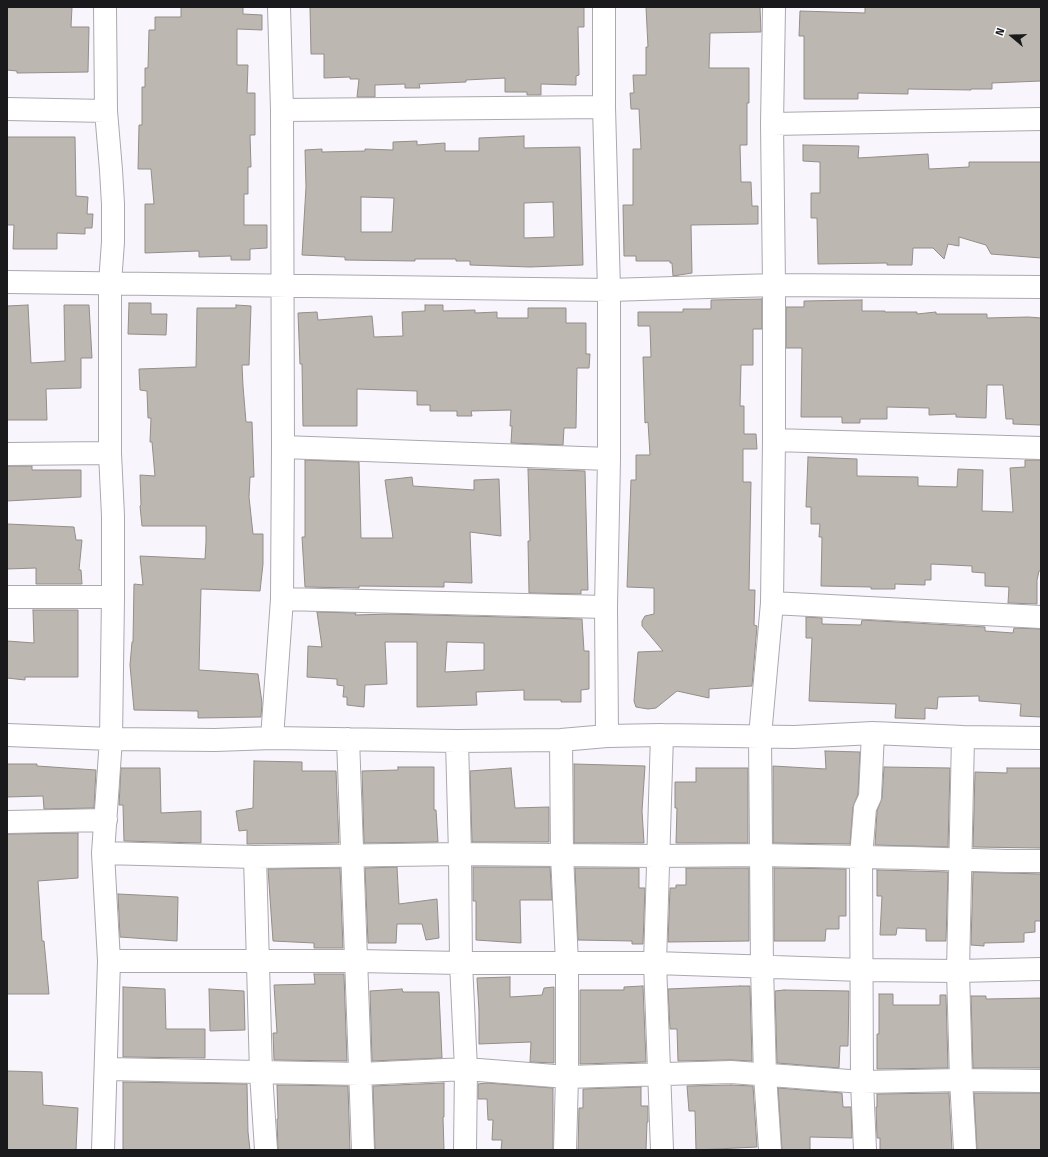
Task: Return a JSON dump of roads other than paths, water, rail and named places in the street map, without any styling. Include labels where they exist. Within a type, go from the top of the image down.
[{"type":"street","points":[[103,1150],[109,961],[103,853],[111,739],[113,597],[113,516],[110,453],[110,283],[113,242],[113,204],[106,111],[105,7]]},
{"type":"street","points":[[272,738],[282,599],[282,110],[279,7]]},
{"type":"street","points":[[604,7],[604,107],[609,290],[609,459],[606,607],[607,736]]},
{"type":"street","points":[[770,1150],[765,1075],[762,967],[760,736],[772,603],[774,285],[772,124],[774,7]]},
{"type":"street","points":[[282,110],[604,107]]},
{"type":"street","points":[[7,109],[106,111]]},
{"type":"street","points":[[772,124],[1041,119]]},
{"type":"street","points":[[7,282],[609,290],[774,285],[1041,287]]},
{"type":"street","points":[[774,440],[1041,448]]},
{"type":"street","points":[[283,447],[609,459]]},
{"type":"street","points":[[7,454],[110,453]]},
{"type":"street","points":[[7,596],[113,597]]},
{"type":"street","points":[[282,599],[606,607]]},
{"type":"street","points":[[772,603],[1041,617]]},
{"type":"street","points":[[7,735],[111,739],[215,740],[272,738],[457,741],[561,740],[607,736],[662,735],[794,737],[873,733],[963,737],[1041,738]]},
{"type":"street","points":[[865,1150],[862,1082],[861,857],[865,808],[870,797],[873,733]]},
{"type":"street","points":[[662,735],[655,963],[662,1150]]},
{"type":"street","points":[[963,737],[958,971],[961,1080],[965,1150]]},
{"type":"street","points":[[348,739],[363,1150]]},
{"type":"street","points":[[561,740],[562,855],[567,963],[567,1078],[565,1150]]},
{"type":"street","points":[[457,741],[461,964],[466,1069],[465,1150]]},
{"type":"street","points":[[7,822],[106,820]]},
{"type":"street","points":[[103,853],[255,858],[460,854],[658,856],[760,855],[1041,861]]},
{"type":"street","points":[[255,858],[261,1073],[266,1150]]},
{"type":"street","points":[[109,961],[357,961],[461,964],[655,963],[862,970],[958,971],[1041,969]]},
{"type":"street","points":[[106,1068],[261,1073],[361,1074],[466,1069],[567,1078],[731,1072],[862,1082],[961,1080],[1041,1081]]}]
